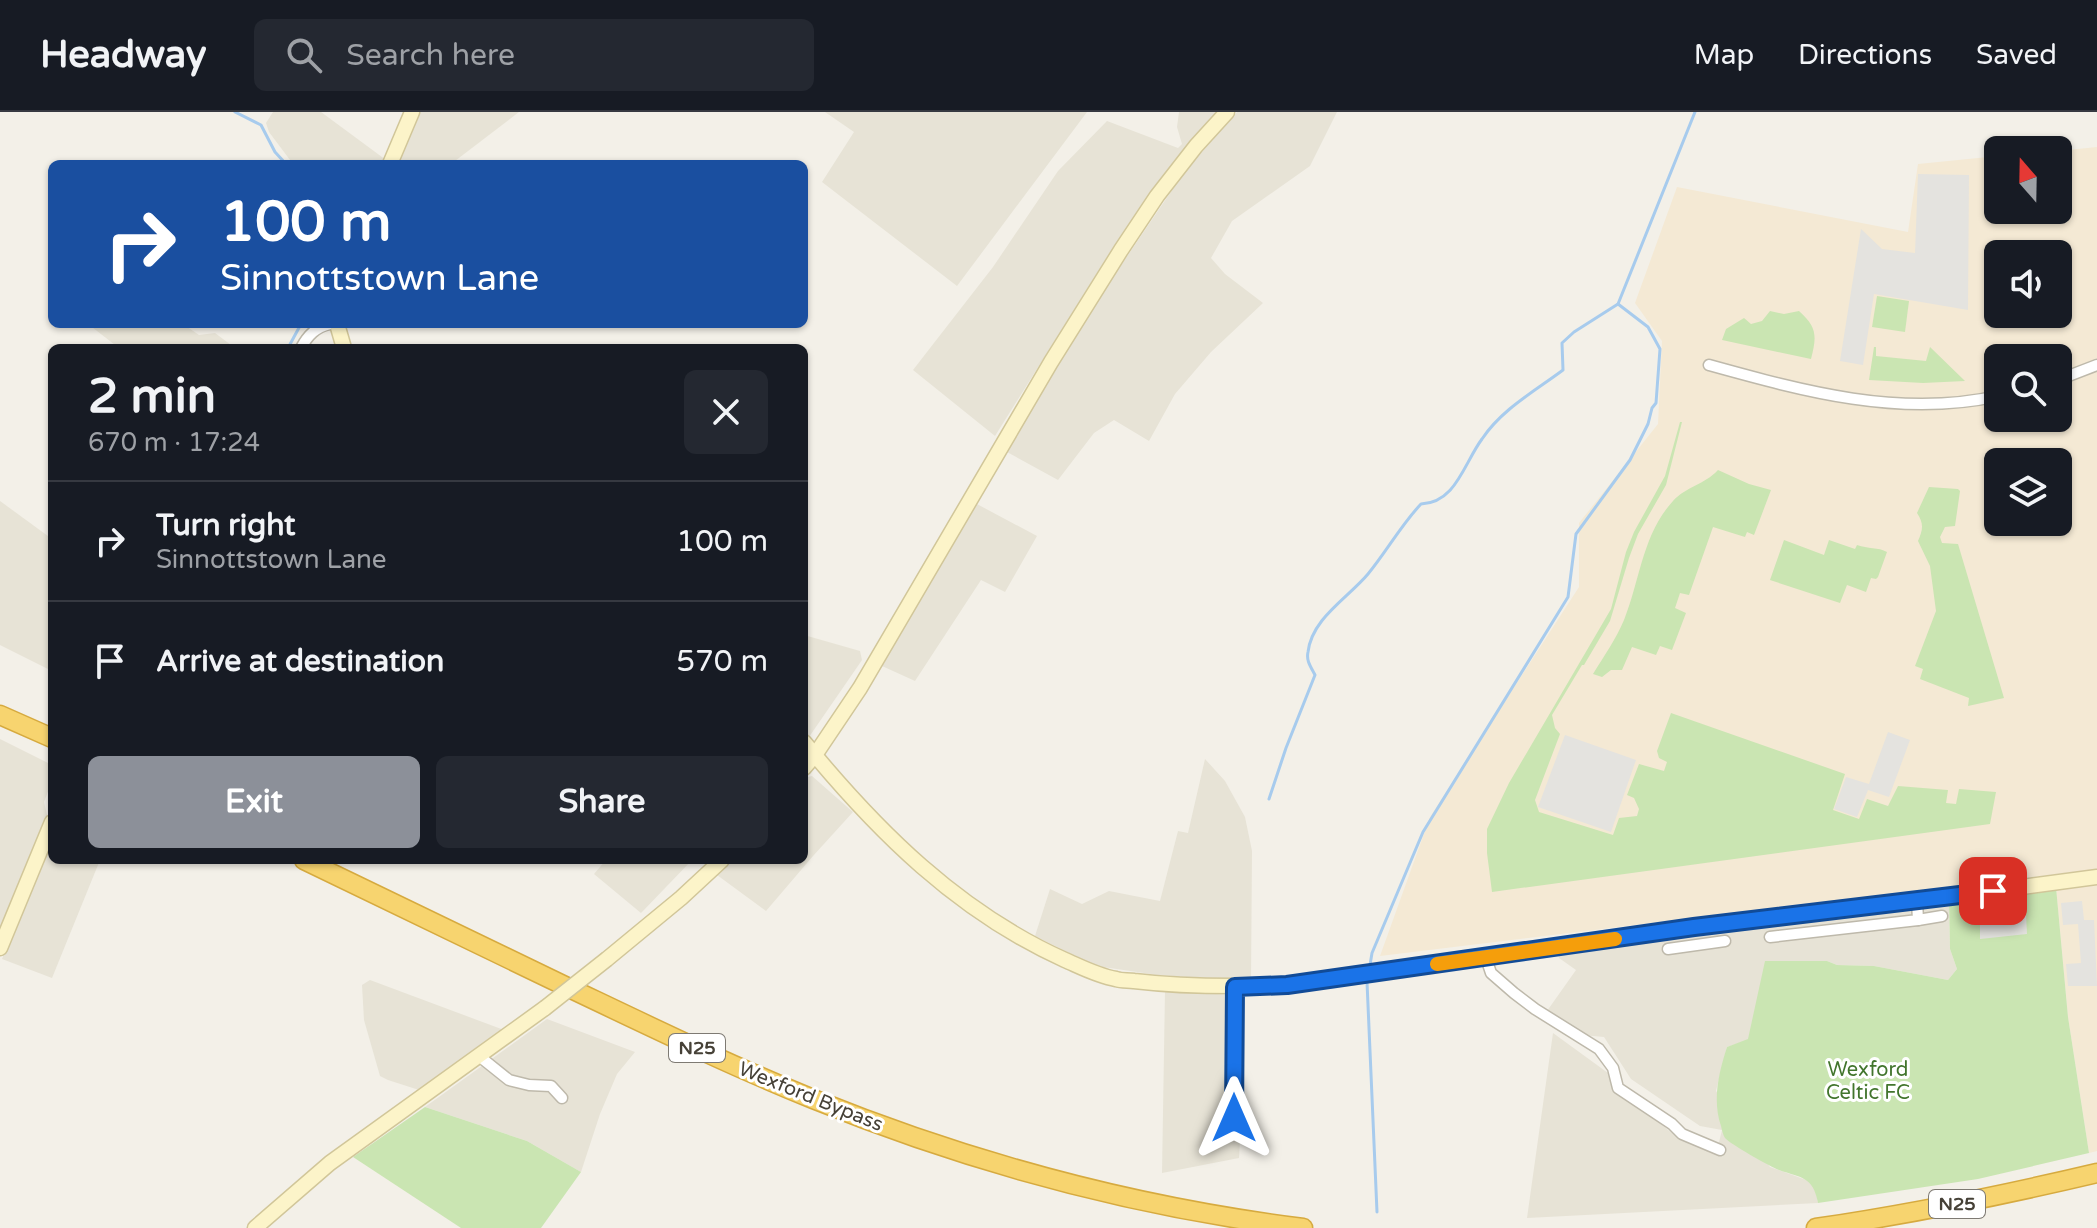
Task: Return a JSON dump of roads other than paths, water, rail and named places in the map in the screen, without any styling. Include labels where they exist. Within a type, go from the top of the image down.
[{"type":"highway","points":[[0,715],[48,736]]},
{"type":"highway","name":"Wexford Bypass","points":[[312,864],[675,1038],[812,1099],[911,1136],[997,1163],[1152,1203],[1303,1228]]},
{"type":"highway","name":"N25","points":[[1816,1228],[1978,1201],[2097,1173]]},
{"type":"street","points":[[392,160],[412,112]]},
{"type":"street","points":[[808,763],[860,688],[1051,362],[1121,250],[1157,196],[1227,112]]},
{"type":"street","points":[[304,344],[319,328]]},
{"type":"street","points":[[1709,365],[1798,389],[1891,404],[1951,403],[1984,398]]},
{"type":"street","points":[[2072,375],[2097,365]]},
{"type":"street","points":[[808,747],[885,835],[945,886],[998,925],[1071,962],[1115,979],[1166,985],[1287,985],[1694,927],[2097,877]]},
{"type":"street","points":[[0,948],[48,832]]},
{"type":"street","points":[[255,1228],[330,1163],[545,1008],[681,898],[718,864]]},
{"type":"street","points":[[1917,901],[1918,920]]},
{"type":"street","points":[[1770,937],[1942,916]]},
{"type":"street","points":[[1694,927],[1695,945]]},
{"type":"street","points":[[1668,949],[1725,941]]},
{"type":"street","points":[[1486,958],[1491,973],[1514,993],[1599,1049],[1613,1068],[1618,1088],[1682,1134],[1720,1150]]},
{"type":"street","points":[[1234,1118],[1235,987]]},
{"type":"street","points":[[479,1056],[509,1080],[551,1086],[562,1098]]},
{"type":"waterway","points":[[235,112],[261,125],[282,160]]},
{"type":"waterway","points":[[1370,965],[1372,953],[1423,832],[1568,597],[1576,534],[1630,460],[1648,424],[1656,403],[1660,349],[1648,327],[1618,304],[1695,112]]},
{"type":"waterway","points":[[1269,799],[1315,675],[1308,655],[1311,640],[1323,619],[1368,574],[1421,504],[1433,502],[1451,489],[1490,428],[1520,401],[1563,370],[1562,343],[1618,304]]},
{"type":"waterway","points":[[290,344],[299,328]]},
{"type":"waterway","points":[[1367,982],[1377,1212]]},
{"type":"park label","name":"Wexford Celtic FC","points":[[1868,1080]]}]
